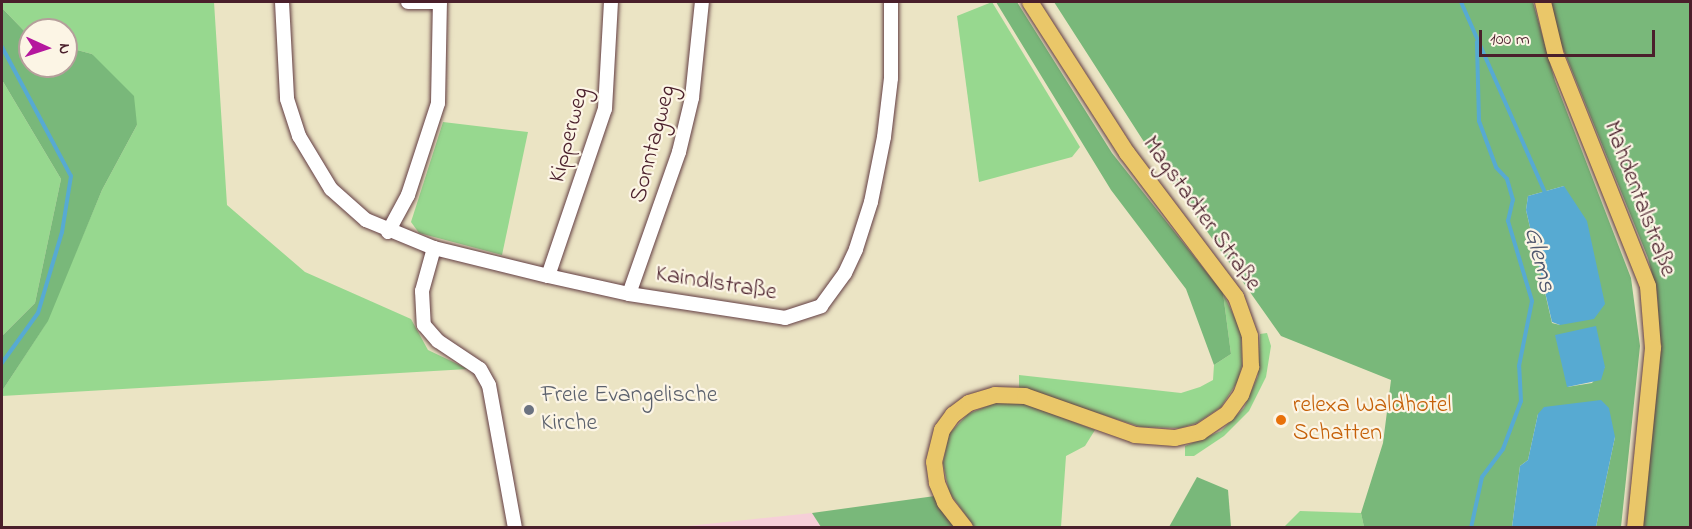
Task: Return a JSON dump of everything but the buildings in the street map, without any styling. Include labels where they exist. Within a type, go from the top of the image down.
[{"type":"main road","name":"Magstadter Straße","points":[[965,528],[945,502],[937,483],[934,462],[942,430],[953,415],[969,403],[995,395],[1025,396],[1135,435],[1175,438],[1200,432],[1227,414],[1241,395],[1251,367],[1250,336],[1236,297],[1127,153],[1030,2]]},
{"type":"main road","name":"Mahdentalstraße","points":[[1543,2],[1556,57],[1648,286],[1653,348],[1635,528]]},
{"type":"street","name":"Kaindlstraße","points":[[282,2],[287,99],[299,136],[331,189],[349,208],[388,232],[434,248],[629,294],[785,318],[821,306],[833,292],[856,249],[871,202],[891,78],[891,2]]},
{"type":"street","points":[[388,232],[408,195],[438,103],[440,2],[408,2]]},
{"type":"street","name":"Kipperweg","points":[[548,276],[605,109],[611,2]]},
{"type":"street","name":"Sonntagweg","points":[[629,294],[679,152],[692,98],[702,2]]},
{"type":"street","points":[[434,248],[422,291],[424,326],[438,341],[480,369],[489,385],[515,528]]},
{"type":"shaded area","points":[[812,513],[821,527],[669,528]]},
{"type":"green space","points":[[2,2],[214,2],[227,205],[305,272],[411,319],[428,350],[468,369],[2,396],[2,391],[45,325],[102,190],[137,125],[92,54],[78,50],[78,18],[18,18],[18,25],[2,8]]},
{"type":"green space","points":[[992,2],[1080,147],[1072,157],[979,182],[957,16]]},
{"type":"green space","points":[[996,2],[1017,2],[1112,153],[1223,293],[1231,354],[1214,365],[1186,289],[1111,190]]},
{"type":"green space","points":[[1054,2],[1533,2],[1555,81],[1631,278],[1640,346],[1621,527],[1596,527],[1615,437],[1538,414],[1528,460],[1520,466],[1512,527],[1364,527],[1361,513],[1383,443],[1391,380],[1281,336],[1146,145]],"holes":[[[1564,186],[1560,325],[1552,323],[1526,210],[1528,196]],[[1605,367],[1592,383],[1567,387]]]},
{"type":"green space","points":[[1550,2],[1690,2],[1690,527],[1642,527],[1659,327],[1657,294],[1648,258],[1553,24]]},
{"type":"green space","points":[[2,8],[18,25],[18,78],[78,78],[78,50],[92,54],[134,96],[137,125],[102,190],[48,321],[2,391],[2,336],[35,303],[61,179],[2,80]]},
{"type":"green space","points":[[2,80],[61,179],[35,303],[2,336]]},
{"type":"green space","points":[[443,122],[528,132],[502,255],[419,233],[411,222]]},
{"type":"green space","points":[[1223,293],[1241,331],[1242,365],[1238,381],[1221,407],[1197,423],[1180,428],[1141,427],[1019,388],[1019,375],[1181,393],[1200,387],[1213,380],[1214,365],[1231,354]]},
{"type":"green space","points":[[1267,333],[1271,346],[1266,377],[1249,411],[1224,436],[1194,456],[1185,456],[1185,446],[1221,431],[1244,408],[1258,376],[1260,334]]},
{"type":"green space","points":[[997,402],[1026,404],[1095,430],[1085,446],[1066,456],[1061,527],[975,528],[949,492],[943,463],[949,434],[968,414]]},
{"type":"green space","points":[[1197,477],[1228,490],[1231,527],[1169,527]]},
{"type":"green space","points":[[935,496],[955,527],[821,527],[812,513]]},
{"type":"green space","points":[[1300,511],[1361,513],[1364,527],[1283,528]]},
{"type":"water","points":[[1564,186],[1587,221],[1605,304],[1594,319],[1560,325],[1552,322],[1526,210],[1528,196]]},
{"type":"water","points":[[1596,326],[1605,367],[1601,380],[1567,387],[1555,335]]},
{"type":"water","points":[[1601,400],[1609,408],[1615,437],[1596,527],[1512,527],[1520,466],[1528,460],[1538,414],[1544,407]]},
{"type":"waterway","points":[[1461,2],[1546,195]]},
{"type":"waterway","name":"Glems","points":[[1471,528],[1482,477],[1503,449],[1521,401],[1519,366],[1532,301],[1508,221],[1513,200],[1507,179],[1496,167],[1479,121],[1477,42]]},
{"type":"waterway","points":[[2,47],[71,176],[62,232],[38,313],[2,363]]},
{"type":"place","name":"Freie Evangelische Kirche","points":[[529,410]]},
{"type":"place","name":"relexa Waldhotel Schatten","points":[[1281,420]]}]
